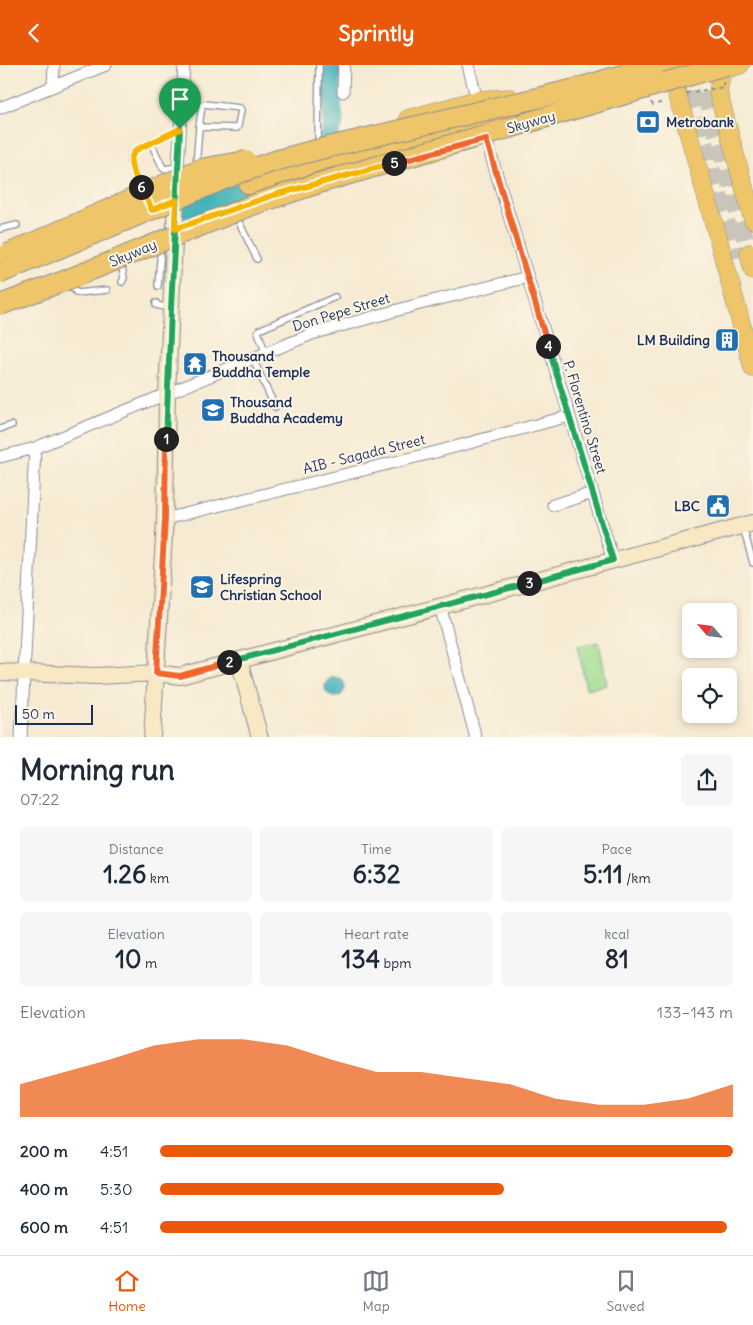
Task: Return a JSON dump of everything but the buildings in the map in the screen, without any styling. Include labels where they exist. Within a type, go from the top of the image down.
[{"type":"highway","name":"Skyway","points":[[0,273],[195,190],[278,160],[575,89],[656,65]]},
{"type":"highway","name":"Skyway","points":[[0,303],[69,279],[252,205],[319,183],[724,67]]},
{"type":"highway","points":[[0,285],[178,210],[276,174],[320,154],[490,119],[527,97]]},
{"type":"highway","points":[[4,256],[200,169],[240,162],[278,160]]},
{"type":"main road","points":[[348,144],[479,115],[527,97],[630,65]]},
{"type":"main road","points":[[669,65],[753,368]]},
{"type":"main road","points":[[675,85],[689,65]]},
{"type":"main road","points":[[0,303],[168,232],[274,195],[486,139],[675,85],[724,67],[740,65]]},
{"type":"main road","points":[[724,67],[718,92],[753,220]]},
{"type":"main road","points":[[0,277],[176,200],[197,183],[320,154],[348,144],[397,122],[477,100],[527,97]]},
{"type":"main road","points":[[152,737],[165,519],[167,394],[163,306],[173,263],[168,232],[176,200]]},
{"type":"main road","points":[[746,260],[753,323]]},
{"type":"main road","points":[[0,672],[96,677],[156,673],[180,676],[748,524]]},
{"type":"main road","points":[[239,660],[260,737]]},
{"type":"street","points":[[53,87],[54,65]]},
{"type":"street","points":[[0,109],[106,65]]},
{"type":"street","points":[[176,200],[184,65]]},
{"type":"street","points":[[343,92],[344,65]]},
{"type":"street","points":[[468,65],[477,100]]},
{"type":"street","name":"P. Florentino Street","points":[[486,139],[613,560]]},
{"type":"street","name":"Don Pepe Street","points":[[0,457],[35,448],[312,334],[416,305],[528,277]]},
{"type":"street","name":"AIB - Sagada Street","points":[[165,519],[436,452],[569,416]]},
{"type":"street","points":[[20,737],[35,448]]},
{"type":"street","points":[[553,505],[593,493]]},
{"type":"street","points":[[440,606],[476,737]]},
{"type":"lane","points":[[319,65],[320,154]]},
{"type":"lane","points":[[197,183],[197,153],[199,127],[202,105],[204,103],[241,109],[237,128],[199,127]]},
{"type":"lane","points":[[152,210],[130,162],[132,155],[136,150],[180,129]]},
{"type":"lane","points":[[151,143],[164,169],[178,167]]},
{"type":"lane","points":[[232,209],[257,259]]},
{"type":"lane","points":[[0,229],[17,225]]},
{"type":"lane","points":[[158,286],[158,277],[168,232]]},
{"type":"lane","points":[[119,253],[124,278],[122,282]]},
{"type":"lane","points":[[158,277],[173,263]]},
{"type":"lane","points":[[63,277],[78,293],[107,290]]},
{"type":"lane","points":[[266,354],[258,332],[259,330],[335,297]]},
{"type":"lane","points":[[253,359],[275,407]]},
{"type":"lane","points":[[0,429],[12,425]]},
{"type":"lane","points":[[748,524],[753,563]]},
{"type":"path","points":[[653,105],[667,101]]},
{"type":"green space","points":[[599,642],[607,685],[586,689],[578,646]]},
{"type":"water","points":[[324,65],[340,65],[339,98],[342,129],[323,135]]},
{"type":"water","points":[[335,677],[342,680],[345,687],[342,694],[335,697],[328,694],[325,687],[328,680]]},
{"type":"waterway","points":[[317,159],[324,152],[334,121],[329,65]]},
{"type":"waterway","points":[[182,210],[267,183]]},
{"type":"tunnel","points":[[683,65],[736,258]]},
{"type":"tunnel","points":[[698,65],[749,253]]},
{"type":"place","name":"Metrobank","points":[[648,122]]},
{"type":"place","name":"LM Building","points":[[727,340]]},
{"type":"place","name":"Thousand Buddha Temple","points":[[195,364]]},
{"type":"place","name":"Thousand Buddha Academy","points":[[213,410]]},
{"type":"place","name":"LBC","points":[[718,506]]},
{"type":"place","name":"Lifespring Christian School","points":[[202,587]]},
{"type":"route","points":[[180,129],[136,150],[130,162],[152,210],[176,200],[175,229],[274,195],[486,139],[613,560],[180,676],[156,673],[165,519],[167,394],[176,200],[180,129]]}]
